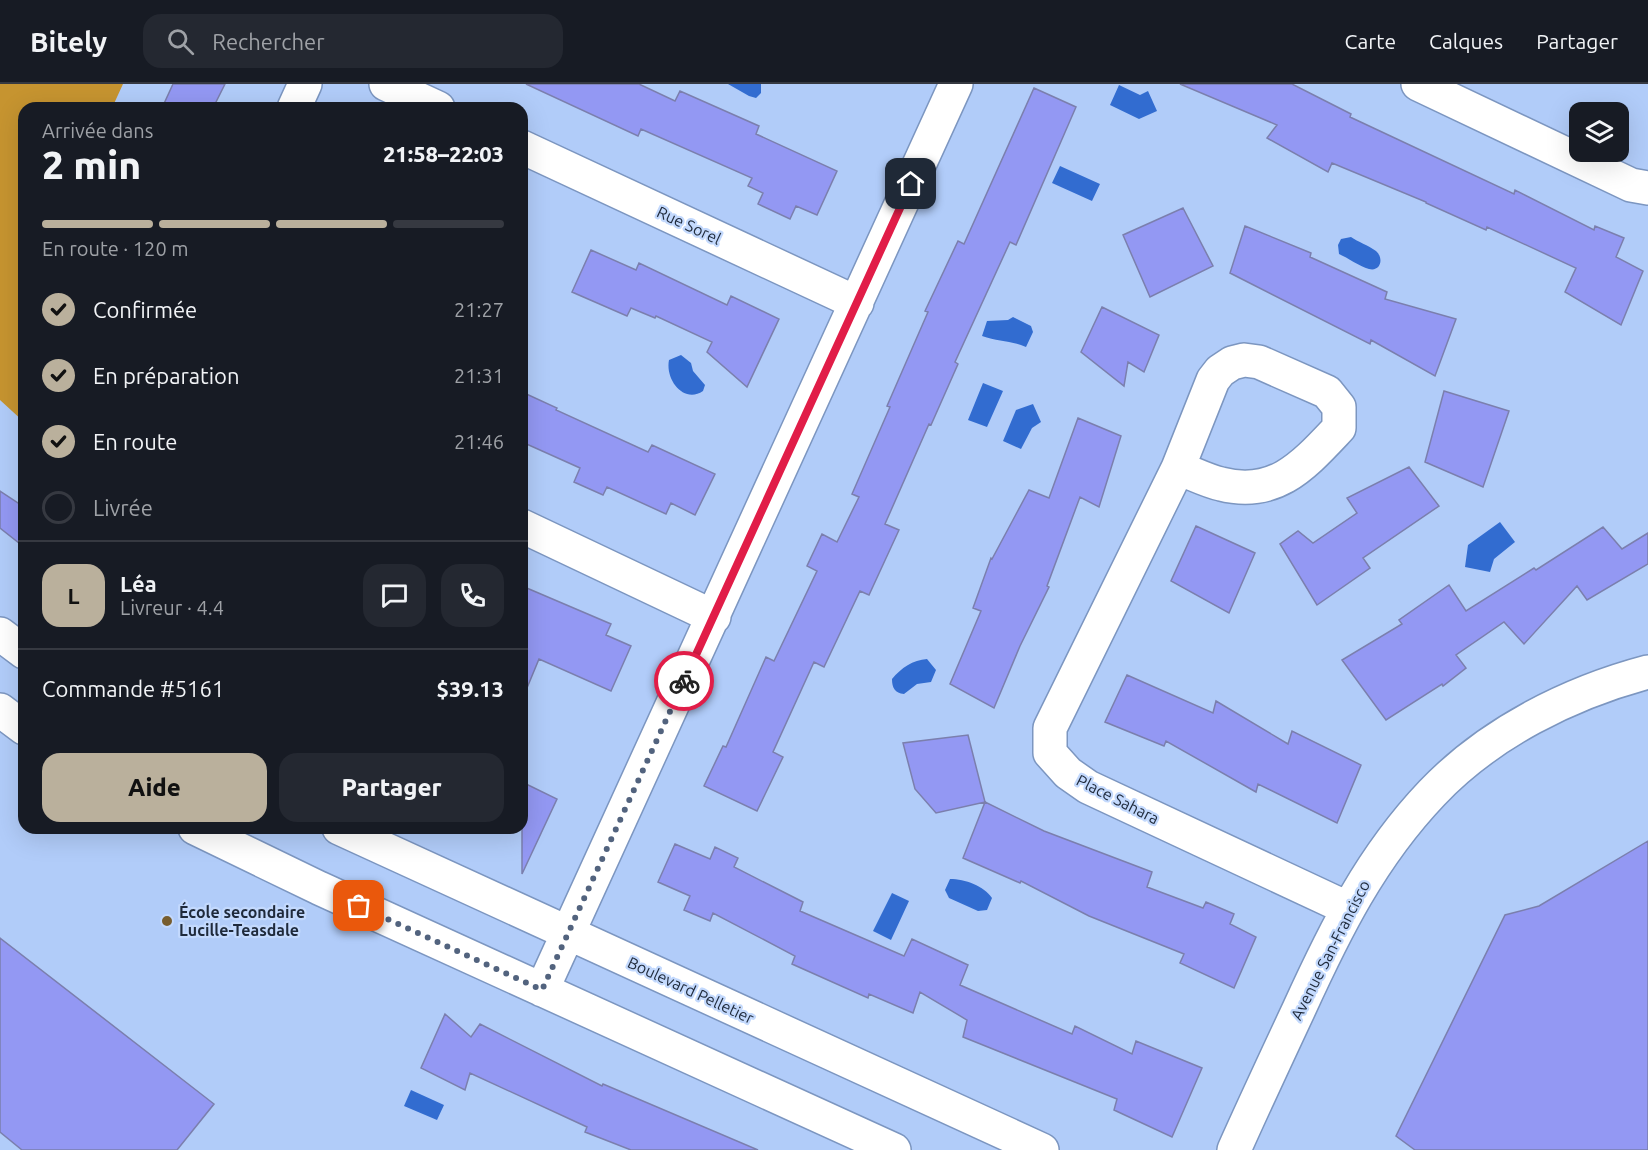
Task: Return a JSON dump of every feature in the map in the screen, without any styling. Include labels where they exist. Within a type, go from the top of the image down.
[{"type":"street","points":[[297,102],[305,84]]},
{"type":"street","points":[[386,84],[425,102]]},
{"type":"street","points":[[542,990],[956,84]]},
{"type":"street","points":[[1418,84],[1631,185],[1648,188]]},
{"type":"street","name":"Rue Sorel","points":[[528,150],[857,303]]},
{"type":"street","name":"Place Sahara","points":[[1178,468],[1221,484],[1245,488],[1270,485],[1297,469],[1338,428],[1339,407],[1327,392],[1259,362],[1244,360],[1232,363],[1220,370],[1213,380],[1178,468],[1050,728],[1050,753],[1068,773],[1088,787],[1347,908]]},
{"type":"street","points":[[528,529],[714,617]]},
{"type":"street","points":[[0,634],[18,648]]},
{"type":"street","name":"Avenue San-Francisco","points":[[1234,1150],[1347,908],[1372,867],[1412,815],[1433,792],[1474,756],[1524,723],[1598,687],[1648,672]]},
{"type":"street","points":[[0,710],[18,724]]},
{"type":"street","points":[[207,834],[265,863],[894,1150]]},
{"type":"street","name":"Boulevard Pelletier","points":[[352,834],[1042,1150]]},
{"type":"shaded area","points":[[0,84],[123,84],[115,102],[18,102],[18,416],[0,400]]},
{"type":"water","points":[[728,84],[761,84],[761,93],[756,98]]},
{"type":"water","points":[[1119,85],[1140,95],[1148,91],[1157,111],[1139,119],[1110,105]]},
{"type":"water","points":[[1060,166],[1100,184],[1092,201],[1052,183]]},
{"type":"water","points":[[1351,237],[1376,251],[1380,257],[1379,266],[1369,269],[1339,254],[1338,245],[1341,239]]},
{"type":"water","points":[[1013,317],[1031,326],[1033,332],[1026,347],[982,336],[987,321],[1008,320]]},
{"type":"water","points":[[681,355],[691,363],[693,371],[705,385],[703,391],[689,394],[677,388],[673,382],[669,360]]},
{"type":"water","points":[[983,383],[1003,391],[987,427],[968,420]]},
{"type":"water","points":[[1033,404],[1041,422],[1032,428],[1021,449],[1003,441],[1016,410]]},
{"type":"water","points":[[1500,522],[1515,542],[1494,559],[1490,572],[1465,567],[1468,545]]},
{"type":"water","points":[[927,659],[936,670],[931,682],[917,684],[904,694],[896,691],[892,679],[903,668]]},
{"type":"water","points":[[950,879],[968,882],[989,894],[992,898],[987,910],[978,911],[949,898],[945,890]]},
{"type":"water","points":[[892,893],[909,901],[891,940],[873,931]]},
{"type":"water","points":[[411,1090],[444,1105],[437,1120],[404,1106]]},
{"type":"building","points":[[173,84],[225,84],[216,102],[165,102]]},
{"type":"building","points":[[526,84],[639,84],[675,101],[680,91],[759,126],[756,134],[837,171],[817,215],[796,206],[790,219],[758,204],[763,193],[748,186],[752,178],[641,129],[638,136]]},
{"type":"building","points":[[1180,84],[1292,84],[1351,114],[1350,117],[1514,194],[1515,190],[1594,230],[1595,226],[1624,238],[1616,257],[1643,271],[1621,325],[1565,292],[1576,268],[1487,227],[1486,230],[1332,163],[1328,172],[1267,138],[1277,125]]},
{"type":"building","points":[[1034,88],[1076,107],[1016,245],[1010,242],[955,362],[958,364],[885,524],[899,530],[869,595],[860,591],[824,667],[814,662],[773,752],[783,757],[757,811],[704,786],[723,746],[726,747],[766,657],[774,661],[817,571],[807,566],[822,534],[837,542],[859,497],[852,494],[928,312],[925,311],[958,241],[964,244]]},
{"type":"building","points":[[1183,208],[1213,266],[1150,297],[1123,235]]},
{"type":"building","points":[[1245,226],[1311,253],[1310,257],[1387,292],[1385,299],[1456,319],[1435,376],[1371,340],[1370,344],[1230,273]]},
{"type":"building","points":[[591,250],[636,270],[639,263],[727,305],[731,296],[779,319],[747,387],[707,352],[712,342],[656,316],[655,318],[631,308],[627,316],[572,292]]},
{"type":"building","points":[[1102,307],[1159,335],[1144,372],[1128,362],[1124,386],[1081,352]]},
{"type":"building","points":[[1444,391],[1509,411],[1483,487],[1425,462]]},
{"type":"building","points":[[528,395],[648,452],[652,445],[715,474],[695,515],[671,503],[666,514],[607,487],[603,495],[574,482],[580,468],[528,445]]},
{"type":"building","points":[[1078,418],[1121,436],[1099,507],[1080,497],[1047,586],[1049,587],[1020,646],[994,708],[950,684],[981,611],[973,608],[991,558],[1029,490],[1049,498]]},
{"type":"building","points":[[1409,467],[1439,506],[1363,558],[1370,568],[1317,605],[1280,544],[1298,531],[1313,543],[1357,513],[1347,498]]},
{"type":"building","points":[[0,491],[18,503],[18,542],[0,528]]},
{"type":"building","points":[[1196,526],[1255,553],[1229,613],[1171,581]]},
{"type":"building","points":[[1603,527],[1622,549],[1648,533],[1648,564],[1587,600],[1577,586],[1524,644],[1504,622],[1456,655],[1466,668],[1443,686],[1442,684],[1386,720],[1342,660],[1402,624],[1399,620],[1449,585],[1466,611]]},
{"type":"building","points":[[528,589],[611,624],[606,635],[631,646],[611,691],[539,659],[528,686]]},
{"type":"building","points":[[1127,675],[1213,713],[1216,701],[1288,744],[1292,731],[1361,765],[1337,823],[1258,784],[1256,792],[1166,741],[1164,746],[1105,722]]},
{"type":"building","points":[[968,735],[985,802],[936,813],[915,789],[903,743]]},
{"type":"building","points":[[528,785],[557,799],[522,874],[522,834],[528,834]]},
{"type":"building","points":[[985,802],[1044,831],[1152,872],[1147,887],[1203,908],[1206,902],[1234,914],[1230,924],[1256,937],[1234,988],[1180,963],[1184,954],[1089,916],[1021,881],[1020,883],[963,858]]},
{"type":"building","points":[[1648,841],[1648,1150],[1415,1150],[1396,1136],[1505,915],[1539,906]]},
{"type":"building","points":[[675,844],[710,859],[715,847],[738,858],[734,867],[803,902],[800,911],[904,956],[912,939],[968,965],[960,985],[1072,1034],[1075,1026],[1132,1054],[1136,1041],[1202,1068],[1172,1137],[1114,1110],[1117,1099],[963,1037],[967,1020],[920,992],[913,1013],[869,994],[868,998],[792,964],[795,956],[713,913],[710,921],[684,910],[690,896],[658,882]]},
{"type":"building","points":[[0,938],[214,1104],[177,1150],[22,1150],[0,1132]]},
{"type":"building","points":[[445,1014],[471,1037],[480,1024],[602,1086],[603,1084],[758,1150],[631,1150],[585,1132],[587,1127],[470,1073],[465,1090],[421,1068]]},
{"type":"way so far","points":[[359,906],[542,990],[684,681]]},
{"type":"place","name":"École secondaire Lucille-Teasdale","points":[[167,921]]},
{"type":"route","points":[[684,681],[911,184]]}]
